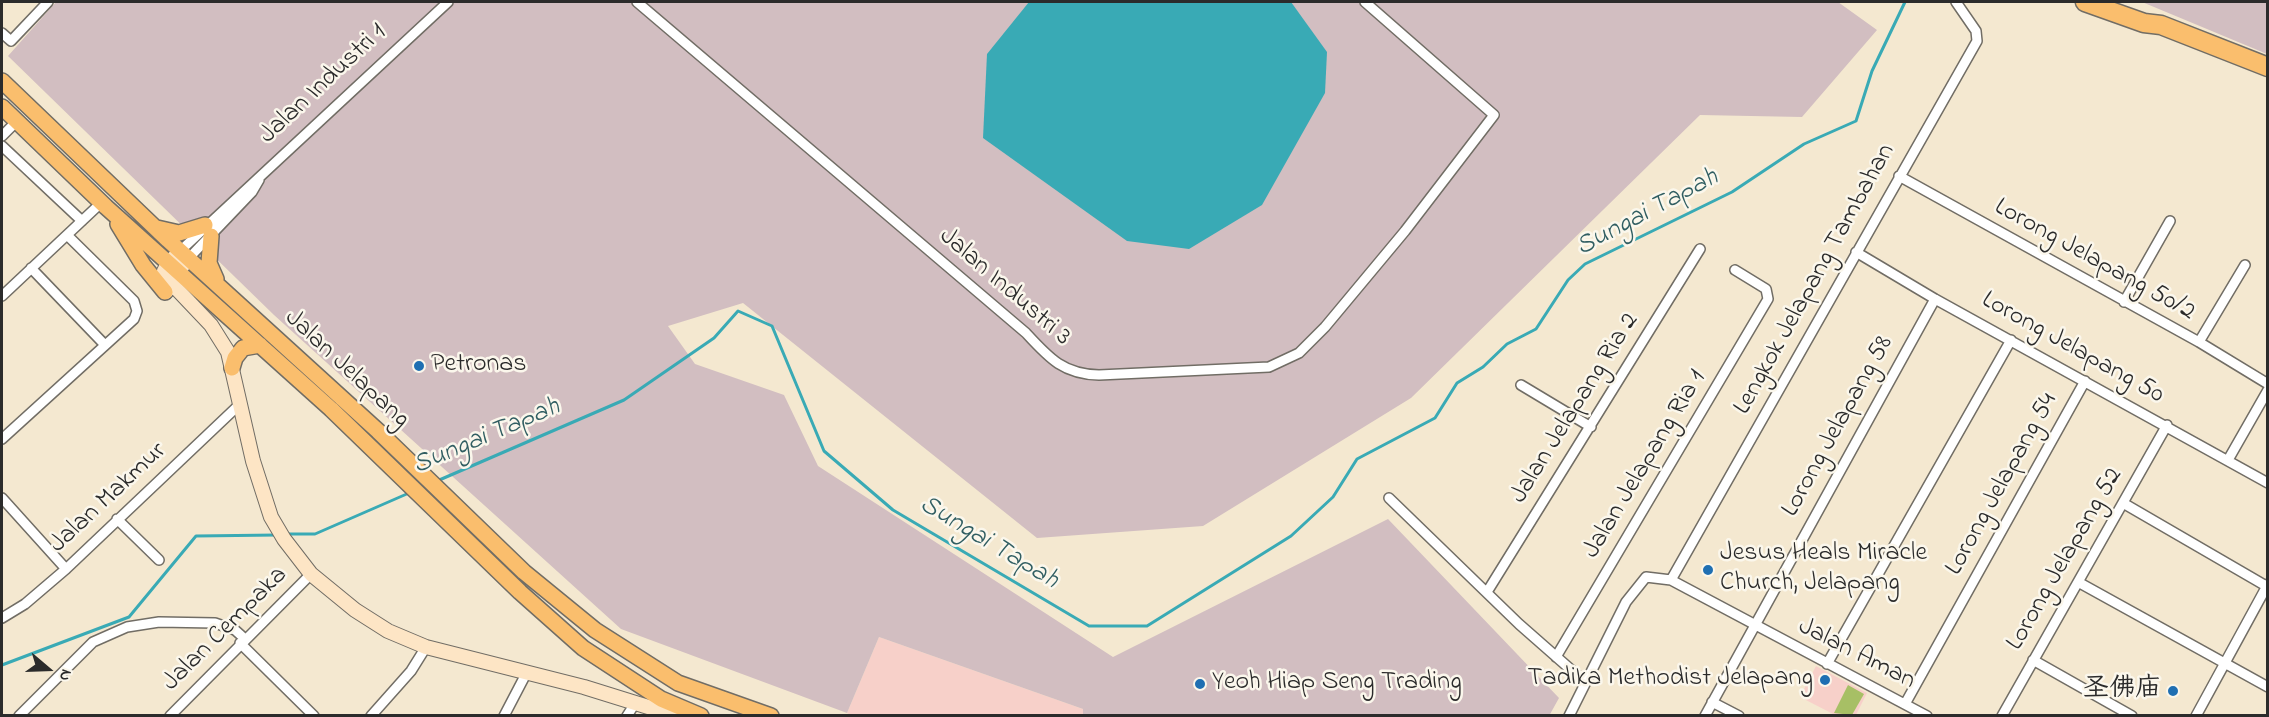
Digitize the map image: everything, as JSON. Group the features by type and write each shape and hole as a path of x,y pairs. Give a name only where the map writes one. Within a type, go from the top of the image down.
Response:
{"highway":[{"path":"2085,2 2144,23 2161,25 2267,68"}],"main road":[{"name":"Jalan Jelapang","path":"2,81 157,228 179,260 260,345 399,474 520,592 584,648 661,699 703,716"},
{"name":"Jalan Jelapang","path":"2,107 104,204 179,260 219,285 511,561 595,630 678,683 771,716"},
{"path":"104,204 143,265 165,291"},
{"path":"157,228 184,232 208,230 209,262 219,285"},
{"path":"232,368 234,358 243,348 260,345"},
{"path":"632,680 662,689 678,683 683,698 703,716"}],"street":[{"path":"2,33 11,41 48,2"},
{"name":"Jalan Industri 1","path":"179,260 208,230 252,192 261,178 448,2"},
{"name":"Jalan Industri 3","path":"637,2 1026,333 1063,369 1083,374 1269,367 1299,353 1325,327 1405,231 1494,116 1365,2"},
{"name":"Lengkok Jelapang Tambahan","path":"1671,580 1977,40 1976,31 1956,2"},
{"path":"2,136 17,121"},
{"path":"2,146 82,221"},
{"name":"Lorong Jelapang 50/2","path":"1899,176 2199,342 2268,384"},
{"path":"2,296 82,221 104,204"},
{"path":"2124,302 2170,221"},
{"path":"2,440 134,320 137,311 134,301 67,235"},
{"name":"Jalan Jelapang Ria 2","path":"1487,591 1700,249"},
{"name":"Lorong Jelapang 50","path":"1856,252 1935,299 2167,425 2268,483"},
{"path":"179,260 162,277 165,291 216,342 232,368"},
{"path":"179,260 172,280 174,288 214,330 228,352 253,461 271,517 311,574 355,610 388,631 426,646 636,702 677,716"},
{"path":"2199,342 2245,265"},
{"path":"31,268 105,345"},
{"name":"Jalan Jelapang Ria 1","path":"1556,657 1691,433 1768,299 1766,289 1735,270"},
{"name":"Lorong Jelapang 58","path":"1705,716 1753,625 1935,299"},
{"path":"1827,664 2011,340"},
{"name":"Lorong Jelapang 54","path":"1905,704 2085,381"},
{"path":"1521,385 1591,427"},
{"path":"2228,460 2268,390"},
{"name":"Jalan Makmur","path":"2,618 25,604 66,568 241,403"},
{"name":"Lorong Jelapang 52","path":"2002,716 2167,425"},
{"path":"2,498 66,568"},
{"path":"1389,498 1585,682"},
{"path":"2123,502 2267,586 2196,716"},
{"path":"117,519 159,560"},
{"name":"Jalan Cempaka","path":"175,714 242,641 311,574"},
{"path":"1569,716 1636,586 1646,577 1671,580"},
{"name":"Jalan Aman","path":"1671,580 1927,716"},
{"path":"2078,582 2268,687"},
{"path":"19,716 93,642 127,627 159,622 215,623 235,630 242,641 314,716"},
{"path":"371,716 411,671 426,646"},
{"path":"2033,660 2132,716"},
{"path":"504,716 527,672"},
{"path":"627,716 636,702"},
{"path":"1712,702 1739,716"}],"shaded area":[{"path":"56,2 1838,2 1877,30 1802,117 1700,115 1411,398 1203,526 1037,538 743,303 668,326 695,364 784,395 818,466 1113,657 1388,519 1559,698 1549,716 1083,715 1083,709 879,637 847,713 621,629 274,315 8,56"},
{"path":"2142,2 2267,2 2267,54"},
{"path":"879,637 1083,709 1083,716 852,716 847,713"},
{"name":"Tadika Methodist Jelapang","path":"1816,666 1867,693 1856,715 1835,715 1800,697"}],"green space":[{"path":"1848,685 1864,694 1852,715 1834,713"}],"water":[{"path":"1029,2 1291,2 1327,52 1325,93 1262,205 1189,249 1127,241 983,138 987,54"}],"waterway":[{"name":"Sungai Tapah","path":"437,481 624,400 714,338 738,311 772,326 824,451 893,510 1089,626 1147,626 1291,536 1333,497 1357,459 1435,418 1457,383 1483,367 1507,344 1536,329 1568,280 1585,264 1732,192 1804,144 1856,121 1872,71 1905,2"},
{"name":"Sungai Tapah","path":"286,534 315,534 409,493"},
{"name":"Sungai Tapah","path":"2,665 129,617 196,536 277,535"}],"place":[{"name":"Petronas","path":"419,366"},
{"name":"Jesus Heals Miracle Church, Jelapang","path":"1708,570"},
{"name":"Tadika Methodist Jelapang","path":"1825,680"},
{"name":"Yeoh Hiap Seng Trading","path":"1200,684"},
{"name":"圣佛庙","path":"2173,691"}]}
